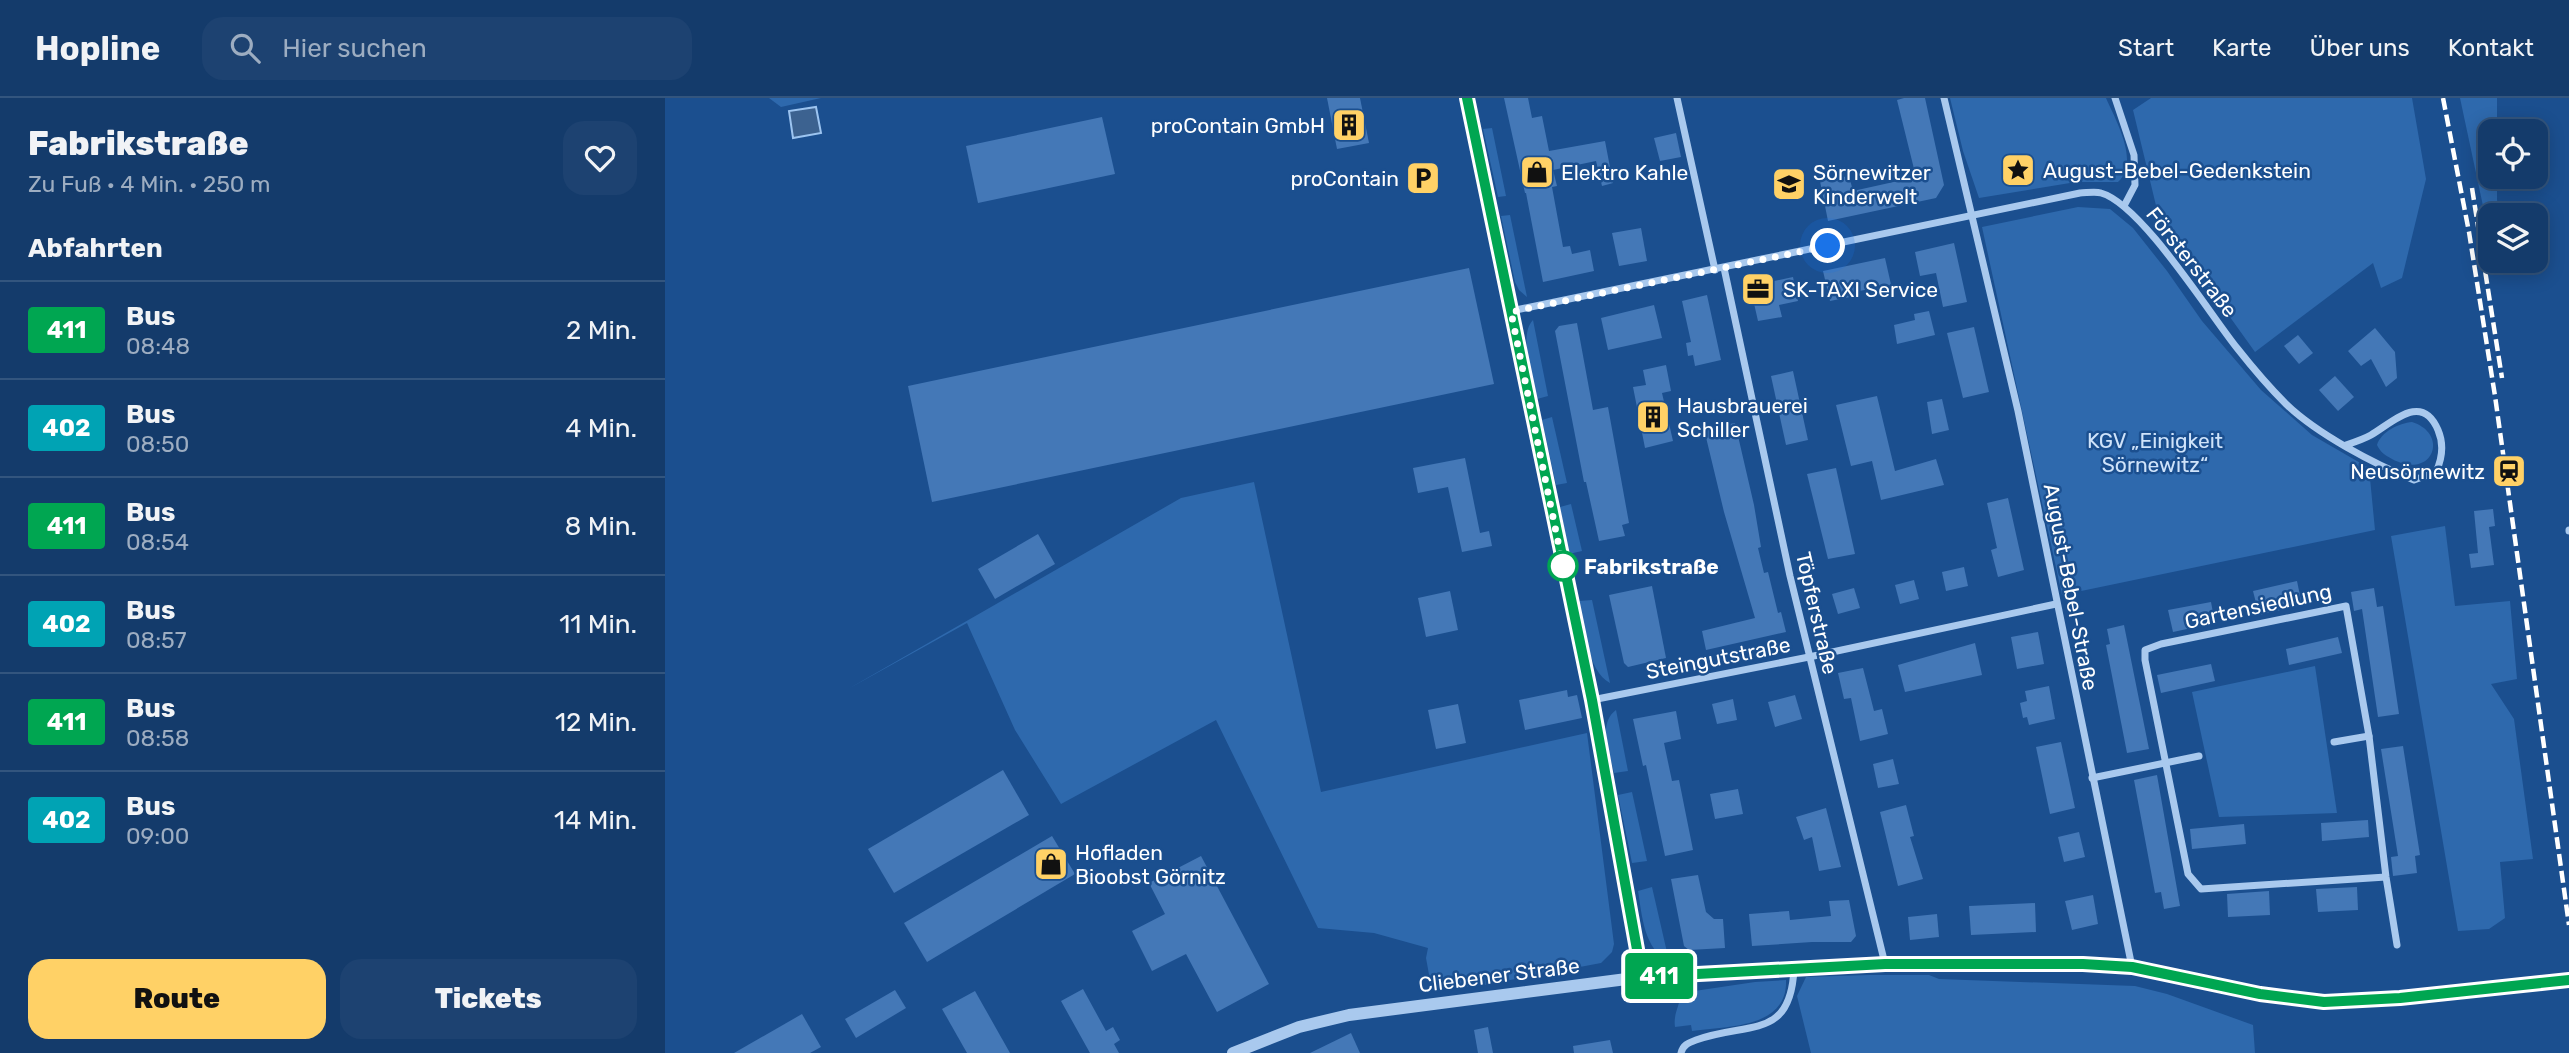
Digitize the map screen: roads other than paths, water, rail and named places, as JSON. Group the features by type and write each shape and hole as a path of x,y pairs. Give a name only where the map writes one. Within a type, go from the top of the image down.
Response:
{"street":[{"path":"1467,98 1592,700 1642,977"},
{"path":"1677,98 1715,270"},
{"path":"1944,98 1973,215"},
{"path":"2115,98 2134,155 2135,185 2124,206"},
{"name":"Försterstraße","path":"1511,312 2080,193 2101,192 2124,206 2156,240 2238,349 2285,404 2309,424 2395,473 2414,480 2435,472 2441,461 2440,436 2436,426 2428,415 2419,411 2407,413 2368,437 2346,445"},
{"name":"August-Bebel-Straße","path":"1973,215 2018,411 2132,967"},
{"name":"Töpferstraße","path":"1724,268 1790,576 1885,964"},
{"name":"Steingutstraße","path":"1592,700 2056,604"},
{"name":"Gartensiedlung","path":"2386,877 2201,889 2188,873 2145,650 2161,643 2346,606 2369,736 2397,945"},
{"path":"2334,742 2369,736"},
{"path":"2092,778 2199,756"},
{"name":"Cliebener Straße","path":"1233,1053 1299,1027 1349,1015 1642,977 1794,968 2033,962 2132,967 2260,994 2324,1002 2400,998 2569,980"},
{"path":"1681,1053 1687,1043 1712,1034 1774,1021 1787,1005 1793,991 1794,968"}],"railway":[{"path":"2443,98 2469,232 2495,396 2569,925"},
{"path":"2472,188 2502,378"}],"place":[{"name":"proContain GmbH","path":"1349,125"},
{"name":"August-Bebel-Gedenkstein","path":"2018,170"},
{"name":"Elektro Kahle","path":"1537,172"},
{"name":"proContain","path":"1423,178"},
{"name":"Sörnewitzer Kinderwelt","path":"1789,184"},
{"name":"SK-TAXI Service","path":"1758,289"},
{"name":"Hausbrauerei Schiller","path":"1653,417"},
{"name":"Neusörnewitz","path":"2509,471"},
{"name":"Fabrikstraße","path":"1563,566"},
{"name":"Hofladen Bioobst Görnitz","path":"1051,864"}],"park label":[{"name":"KGV „Einigkeit Sörnewitz“","path":"2155,452"}]}
